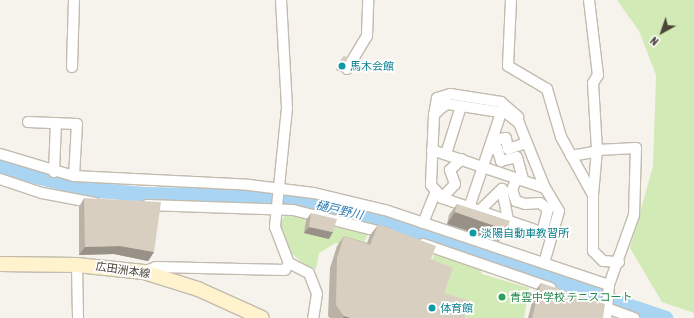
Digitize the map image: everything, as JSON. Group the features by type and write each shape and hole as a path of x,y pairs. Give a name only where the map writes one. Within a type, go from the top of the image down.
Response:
{"main road":[{"name":"広田洲本線","path":"0,264 77,265 144,272 198,289 262,318"}],"street":[{"path":"72,66 74,0"},
{"path":"281,0 287,108 275,227 289,263 309,273 317,294 313,318"},
{"path":"347,69 367,36 368,0"},
{"path":"510,0 508,66 547,89 556,125 571,156 593,195"},
{"path":"589,0 598,75 593,83 595,151 593,251 603,261 619,262"},
{"path":"450,94 501,102 517,114 545,188 559,211 558,226 546,234 439,195 431,185 434,115 437,98 450,94"},
{"path":"434,115 447,104 501,113 520,125"},
{"path":"446,154 461,106"},
{"path":"474,209 483,167 501,113"},
{"path":"28,122 77,124 74,176"},
{"path":"54,172 56,123"},
{"path":"491,145 506,138 508,149 527,143"},
{"path":"491,145 497,148 501,161 517,157 520,179 512,190 516,200 525,204 540,203 548,210 544,263"},
{"path":"571,156 595,151 636,148 634,215 619,262 609,285 607,313"},
{"path":"432,150 545,188"},
{"path":"0,154 54,172 74,176 279,187 356,202 609,285"},
{"path":"423,223 439,195 455,184 450,170 462,160"},
{"path":"0,179 70,200 110,204"},
{"path":"474,209 502,189 508,221"},
{"path":"132,204 228,205 277,209 315,214 395,235"},
{"path":"410,240 559,291"},
{"path":"144,272 156,266 285,270 289,263"},
{"path":"77,265 78,318"},
{"path":"580,298 607,313 634,318"}],"green space":[{"path":"617,0 694,0 694,313 662,302 630,248 653,166 656,75 639,31"},
{"path":"286,213 306,217 305,233 333,223 368,233 361,251 336,243 319,253 316,269 306,266 290,252 279,225"},
{"path":"434,254 480,270 482,274 529,288 524,318 461,318 436,304 429,272"}],"building":[{"path":"344,56 347,57 345,68 339,66"},
{"path":"84,198 161,202 154,252 120,246 85,247"},
{"path":"457,204 510,221 507,230 455,212"},
{"path":"311,213 337,219 333,232 309,227"},
{"path":"378,225 436,246 431,259 453,268 444,293 470,301 465,318 351,318 344,316 336,305 337,258 344,236 370,245"},
{"path":"541,283 605,304 603,318 532,318"}],"waterway":[{"name":"樋戸野川","path":"0,167 87,189 144,194 261,196 345,210 665,318"}],"place":[{"name":"馬木会館","path":"342,66"},
{"name":"淡陽自動車教習所","path":"473,233"},
{"name":"青雲中学校 テニスコート","path":"502,297"},
{"name":"体育館","path":"432,308"}]}
